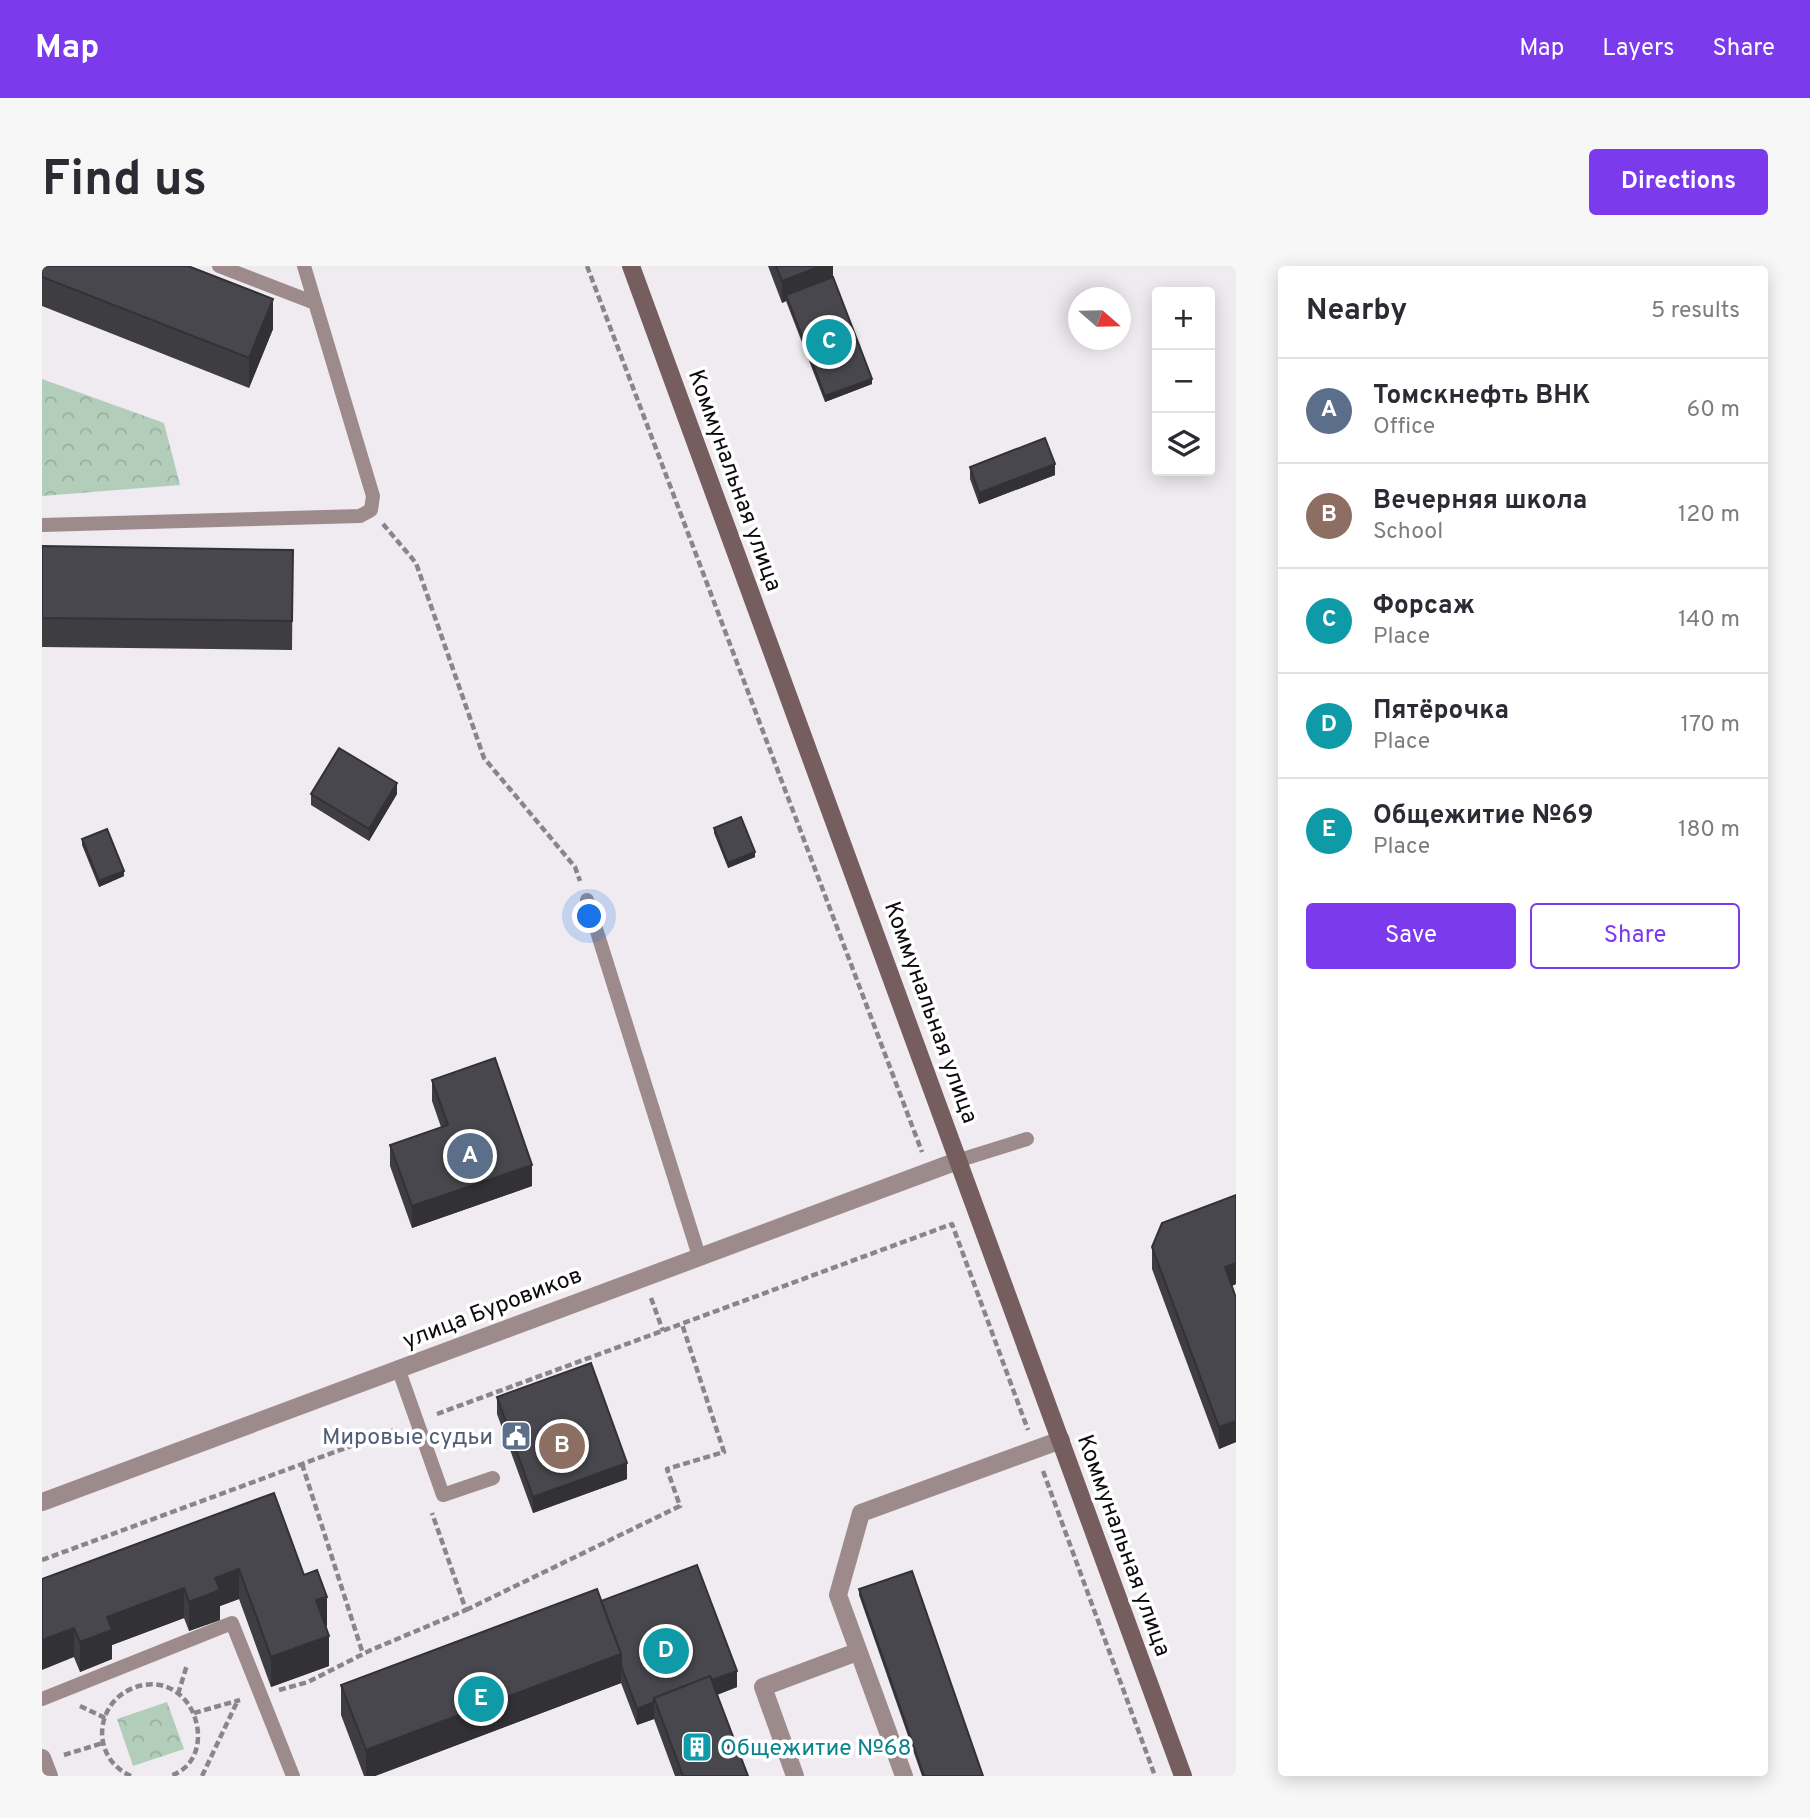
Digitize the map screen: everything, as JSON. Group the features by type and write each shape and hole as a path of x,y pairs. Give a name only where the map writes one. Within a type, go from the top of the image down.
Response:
{"main road":[{"name":"Коммунальная улица","path":"631,266 1183,1776"}],"street":[{"name":"улица Буровиков","path":"42,1502 960,1160"},
{"path":"904,1776 838,1595 861,1513 1061,1440"},
{"path":"796,1776 763,1687 857,1652"}],"lane":[{"path":"219,266 315,303"},
{"path":"42,525 360,516 372,510 373,496 304,266"},
{"path":"587,900 699,1256"},
{"path":"960,1160 1027,1139"},
{"path":"398,1368 443,1495 492,1478"},
{"path":"42,1699 232,1623 293,1776"}],"path":[{"path":"587,266 924,1157"},
{"path":"372,510 416,563 484,758 575,867 587,900"},
{"path":"42,1560 952,1224 1155,1776"},
{"path":"194,1713 308,1682 363,1654 466,1610 680,1506 667,1469 724,1452 682,1324"},
{"path":"302,1464 363,1654"},
{"path":"431,1511 466,1610"},
{"path":"131,1776 121,1771 103,1750 102,1724 112,1703 129,1690 145,1685 163,1687 178,1694 194,1713 199,1738 193,1755 177,1774 170,1776"},
{"path":"202,1776 237,1701"},
{"path":"45,1765 103,1742"}],"green space":[{"path":"42,379 164,423 180,485 42,496"},
{"path":"167,1702 184,1749 133,1766 117,1719"}],"building":[{"path":"42,266 188,266 273,299 249,358 42,277"},
{"path":"776,266 821,266 782,281"},
{"path":"833,277 872,379 825,396 786,295"},
{"path":"1045,438 1055,464 979,493 970,467"},
{"path":"42,546 293,550 292,621 42,618"},
{"path":"339,748 397,783 369,829 311,794"},
{"path":"741,817 755,852 728,863 714,828"},
{"path":"107,829 124,871 99,881 82,839"},
{"path":"495,1058 532,1165 412,1206 390,1145 448,1125 432,1080"},
{"path":"1236,1195 1236,1263 1225,1267 1236,1298 1236,1421 1219,1427 1152,1247 1162,1223"},
{"path":"591,1363 627,1463 533,1497 497,1397"},
{"path":"274,1493 304,1575 317,1570 327,1597 316,1600 329,1636 271,1657 239,1569 215,1578 220,1590 189,1602 184,1588 107,1617 112,1630 80,1642 74,1628 42,1640 42,1579"},
{"path":"697,1565 737,1671 712,1680 710,1676 654,1698 654,1702 637,1709 621,1666 621,1654 601,1601"},
{"path":"912,1571 983,1776 924,1776 859,1589"},
{"path":"597,1589 621,1654 366,1750 341,1685"},
{"name":"Общежитие №68","path":"710,1676 748,1776 683,1776 654,1698"}],"place":[{"name":"Форсаж","path":"829,342"},
{"name":"Томскнефть ВНК","path":"470,1156"},
{"name":"Мировые судьи","path":"516,1436"},
{"name":"Вечерняя школа","path":"562,1446"},
{"name":"Пятёрочка","path":"666,1651"},
{"name":"Общежитие №69","path":"481,1699"},
{"name":"Общежитие №68","path":"697,1747"}]}
